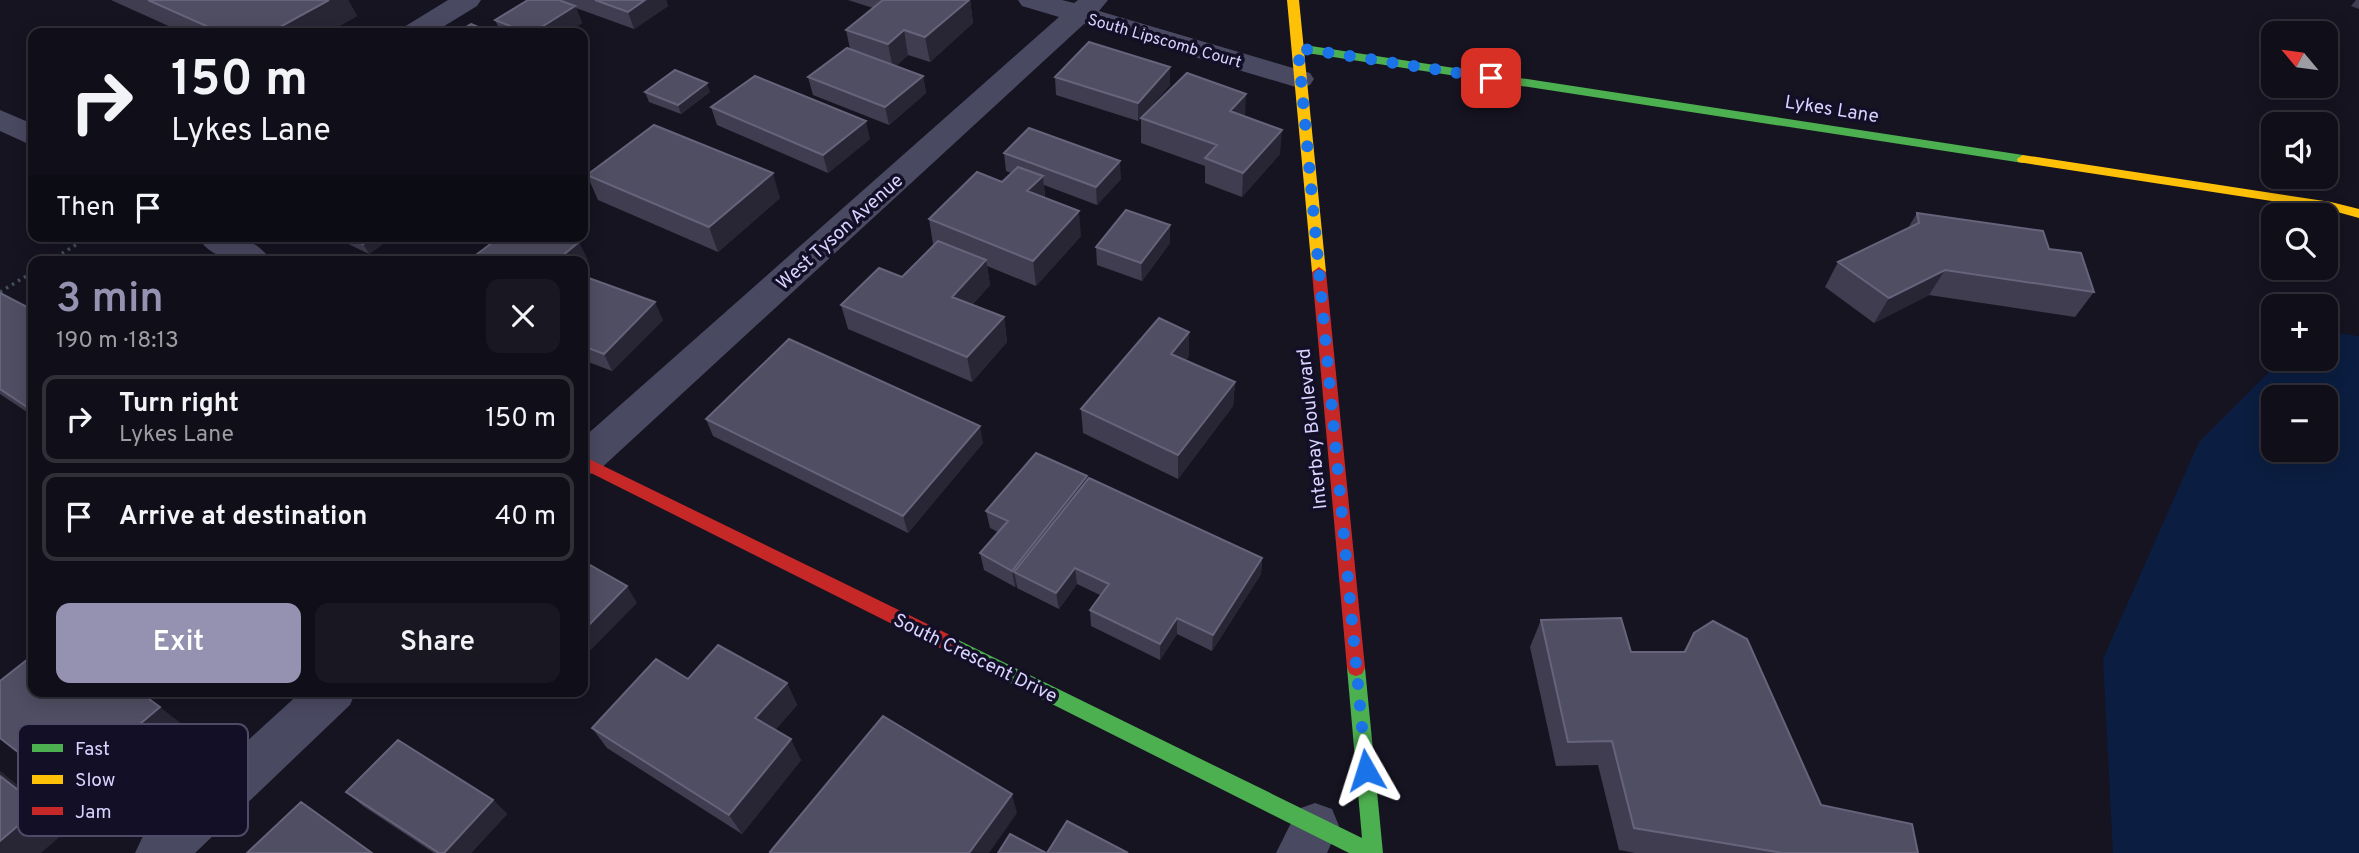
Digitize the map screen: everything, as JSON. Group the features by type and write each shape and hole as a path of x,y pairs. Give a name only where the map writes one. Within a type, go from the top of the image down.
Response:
{"street":[{"path":"422,28 467,0"},
{"name":"South Lipscomb Court","path":"1032,0 1086,8 1299,79"},
{"name":"Interbay Boulevard","path":"1293,0 1372,853"},
{"name":"West Tyson Avenue","path":"588,456 1086,8"},
{"name":"Lykes Lane","path":"1298,48 2331,206 2359,214"},
{"path":"0,118 28,133"},
{"path":"224,242 246,256"},
{"name":"South Crescent Drive","path":"588,464 1308,839 1372,853"},
{"path":"248,771 328,697"},
{"path":"160,853 178,836"}],"path":[{"path":"58,256 80,242"},
{"path":"0,292 28,274"}],"water":[{"path":"2338,333 2359,336 2359,853 2113,853 2103,659 2199,442 2270,371 2338,371"}],"building":[{"path":"148,0 329,0 278,28 211,28"},
{"path":"528,0 559,0 575,6 540,28 515,28 495,20"},
{"path":"595,0 645,0 628,12"},
{"path":"883,0 969,0 925,37 904,30 888,44 846,30"},
{"path":"471,24 480,28 464,28"},
{"path":"1089,42 1170,67 1138,103 1055,77"},
{"path":"847,48 923,76 885,107 808,77"},
{"path":"675,70 707,83 678,105 645,92"},
{"path":"1187,73 1246,94 1230,111 1282,130 1243,173 1205,158 1217,145 1141,118"},
{"path":"755,76 866,121 823,155 711,107"},
{"path":"654,125 773,173 709,227 588,174"},
{"path":"1029,128 1120,161 1096,187 1004,153"},
{"path":"1018,167 1043,176 1027,191 1079,211 1033,261 929,219 977,172 1002,182"},
{"path":"1126,210 1170,225 1141,263 1096,247"},
{"path":"1917,213 2043,231 2049,249 2081,253 2094,292 1945,270 1889,298 1838,262 1919,223"},
{"path":"938,241 986,260 952,297 1004,317 967,357 841,305 879,268 902,277"},
{"path":"493,242 579,242 562,256 475,256"},
{"path":"588,278 655,302 604,354 588,348"},
{"path":"0,293 28,307 28,408 0,389"},
{"path":"1159,318 1189,332 1171,354 1235,382 1178,455 1081,409"},
{"path":"789,339 980,426 903,516 706,419"},
{"path":"1036,453 1087,476 1012,571 980,553 1008,521 986,511"},
{"path":"1089,478 1262,558 1213,635 1177,618 1160,644 1090,610 1109,584 1075,568 1056,593 1014,572"},
{"path":"588,564 627,586 588,626"},
{"path":"1621,618 1631,652 1685,652 1694,633 1713,621 1747,639 1821,805 1912,824 1918,853 1783,853 1634,828 1612,741 1568,742 1541,620"},
{"path":"718,645 787,683 755,718 791,739 729,815 592,728 656,659 688,679"},
{"path":"28,659 28,697 146,697 160,707 140,724 18,724 18,752 0,738 0,681"},
{"path":"883,716 1012,794 969,853 770,852"},
{"path":"398,740 493,800 444,853 439,853 346,792"},
{"path":"0,776 18,790 18,826 0,841"},
{"path":"301,802 372,853 247,853"},
{"path":"1067,821 1128,853 1047,853"},
{"path":"1010,834 1046,853 998,853"}],"traffic: fast":[{"path":"1298,48 2023,159"},
{"path":"948,643 1370,853"},
{"path":"1356,668 1373,853"}],"traffic: slow":[{"path":"1293,0 1319,272"},
{"path":"2023,159 2331,206 2359,214"}],"traffic: jam":[{"path":"1319,272 1356,668"},
{"path":"588,464 948,643"}],"route":[{"path":"1366,770 1298,48 1491,78"}]}
